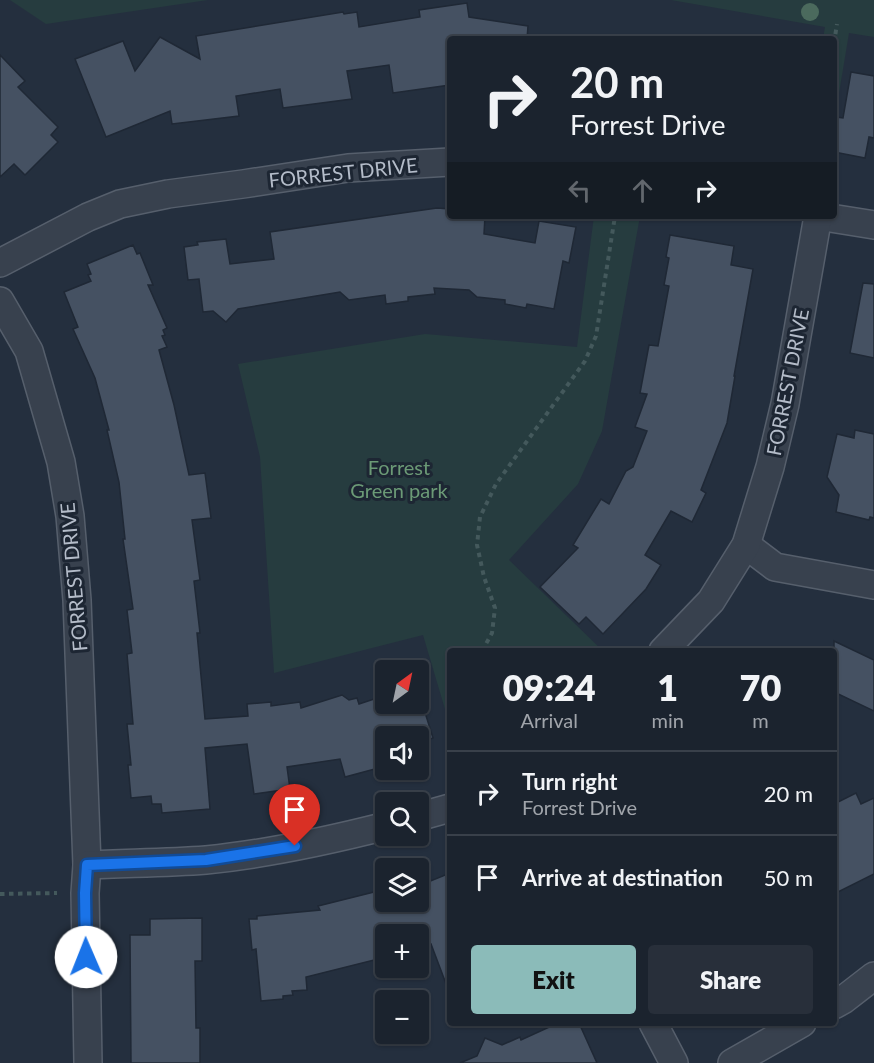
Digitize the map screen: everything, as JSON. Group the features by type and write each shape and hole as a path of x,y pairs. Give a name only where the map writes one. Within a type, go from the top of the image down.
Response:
{"street":[{"name":"FORREST DRIVE","path":"0,263 120,204 168,194 348,168 447,162"},
{"name":"FORREST DRIVE","path":"666,648 711,601 746,545 770,467 785,404 817,219"},
{"name":"FORREST DRIVE","path":"837,219 874,225"},
{"name":"FORREST DRIVE","path":"0,301 29,351 61,462 70,516 77,600 87,865 85,893 88,1063"},
{"path":"746,545 775,567 874,585"},
{"path":"429,814 447,809"},
{"path":"87,865 206,860 335,839 375,829"},
{"path":"837,1003 874,976"},
{"path":"655,1026 674,1063"},
{"path":"732,1063 797,1026"}],"path":[{"path":"835,36 837,24"},
{"path":"484,648 492,633 495,608 484,577 477,545 480,517 496,484 585,361 596,336 615,219"},
{"path":"0,894 85,893"}],"green space":[{"path":"10,0 208,0 46,24"},
{"path":"671,0 874,0 874,37 849,33 837,105 837,36 824,36 825,27"},
{"name":"Forrest Green park","path":"594,219 639,219 602,431 578,484 509,560 600,648 447,648 447,716 423,635 274,673 260,457 238,364 425,334 577,347"}],"building":[{"path":"467,3 469,17 528,26 527,36 447,36 447,85 393,93 389,65 347,71 352,99 283,108 280,89 236,96 239,116 172,124 170,111 106,137 75,59 123,41 135,71 160,37 200,59 196,36 343,12 344,14 357,12 359,27 420,17 419,10"},
{"path":"0,55 25,81 18,87 58,127 51,135 58,142 25,175 14,164 0,177"},
{"path":"851,72 874,76 874,138 869,137 865,158 837,153 837,117 843,118"},
{"path":"437,208 447,209 447,219 485,219 484,234 535,243 539,221 576,227 569,263 563,261 554,309 527,304 526,308 505,304 505,300 477,297 469,290 434,288 435,294 408,297 408,301 386,304 385,295 349,300 340,292 238,309 226,322 213,311 203,312 199,279 188,280 184,247 198,245 197,242 226,239 230,264 274,259 270,232"},
{"path":"670,235 734,246 731,265 753,269 727,423 701,490 706,493 692,522 671,511 645,555 661,565 646,589 603,634 586,617 579,624 540,587 578,548 573,545 601,499 609,504 626,471 633,467 647,431 635,427 647,394 640,393 649,345 658,346 669,286 664,285"},
{"path":"133,245 137,254 140,253 153,285 148,285 167,328 163,330 165,335 162,336 167,347 159,350 189,475 205,473 211,518 192,520 200,580 194,581 200,633 197,633 205,719 248,716 247,704 271,702 271,706 300,702 301,708 342,695 349,700 357,698 359,704 375,699 375,714 426,714 433,738 429,739 429,726 375,726 375,769 345,777 340,759 287,767 290,789 254,794 247,744 205,748 210,809 162,813 161,804 152,804 151,796 131,798 127,724 133,724 127,654 132,653 127,610 133,609 123,539 125,539 119,482 107,430 109,430 95,378 73,329 78,327 64,292 91,281 87,264"},
{"path":"863,283 874,284 874,358 850,353"},
{"path":"855,430 874,434 874,518 870,517 869,520 836,512 839,495 827,477 837,434 854,438"},
{"path":"834,641 874,660 874,711 837,693 837,648 834,648"},
{"path":"856,793 861,804 874,798 874,874 837,892 837,802"},
{"path":"447,874 447,986 431,944 429,945 429,924 375,924 375,960 306,977 307,990 292,991 293,995 283,996 283,999 261,1001 256,949 252,950 249,919 257,919 257,916 320,910 318,906 375,892 375,912 429,912 429,882"},
{"path":"202,918 202,961 195,961 196,1028 200,1028 200,1063 131,1063 130,935 150,935 150,919"},
{"path":"551,1026 580,1026 597,1063 460,1063 477,1056 485,1038 502,1045 520,1037 521,1040"}],"route":[{"path":"86,957 87,865 206,860 295,846"}]}
